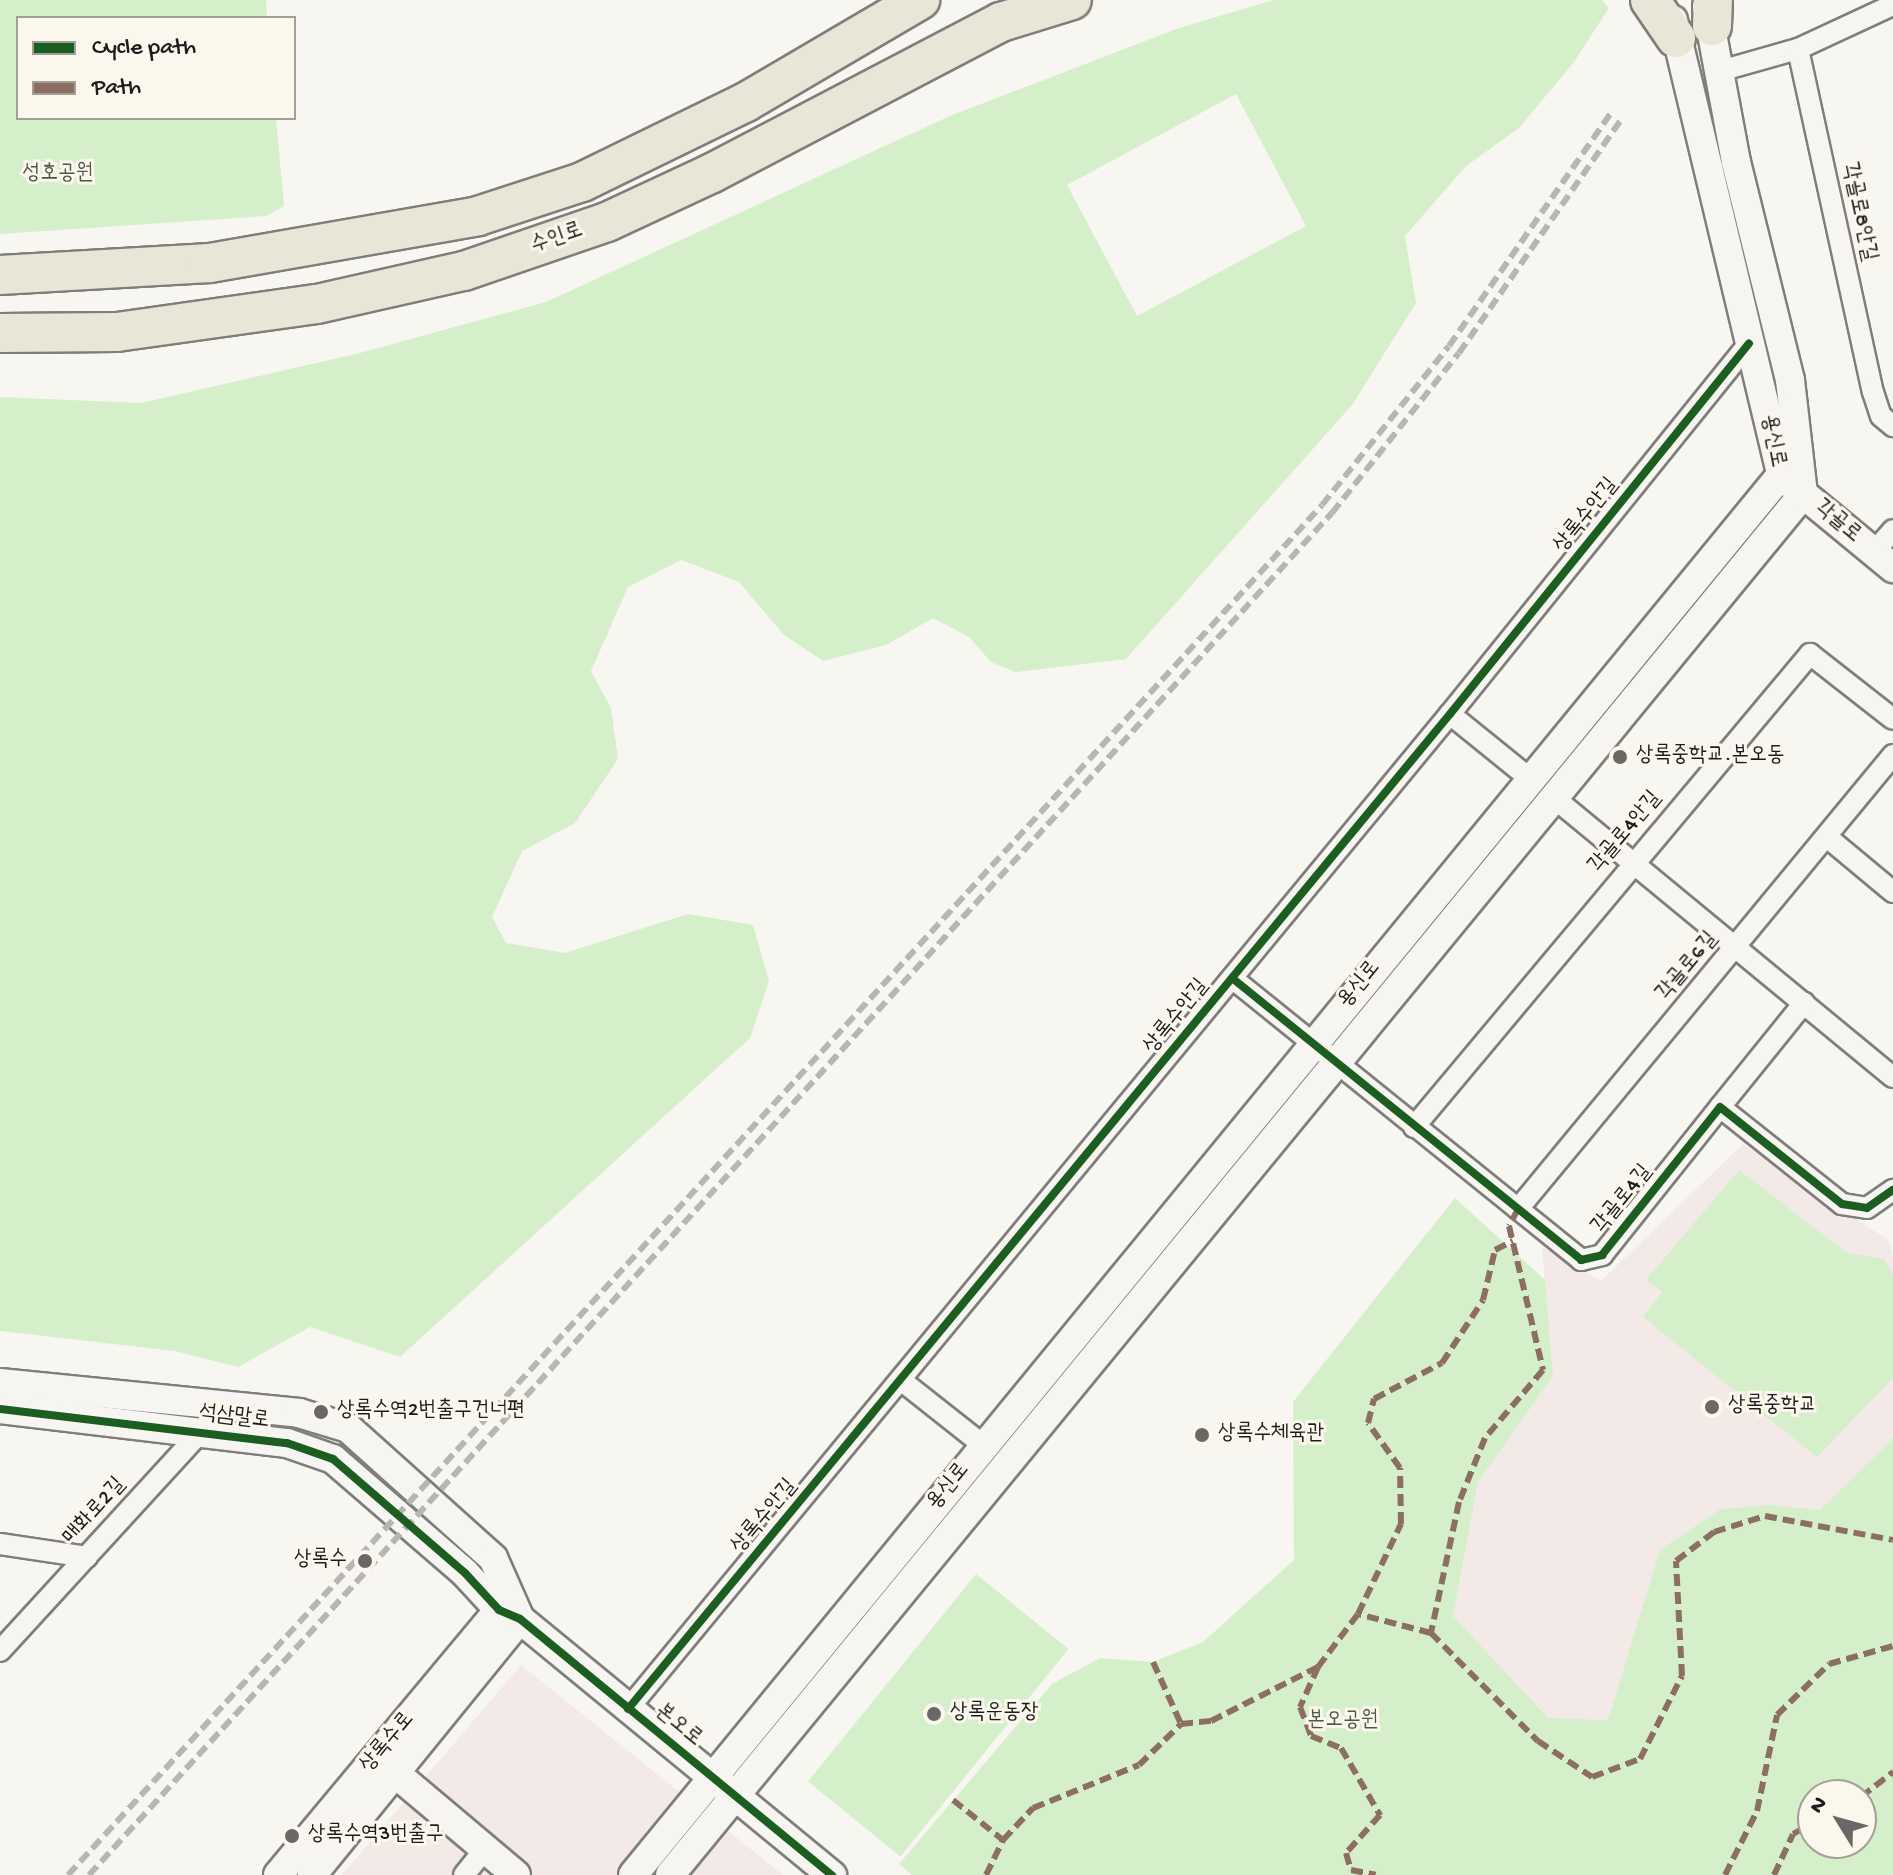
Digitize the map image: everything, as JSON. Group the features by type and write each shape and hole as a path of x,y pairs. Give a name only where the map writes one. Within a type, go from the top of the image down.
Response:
{"highway":[{"name":"수인로","path":"0,275 210,263 478,216 582,182 746,102 889,9 920,0"},
{"name":"수인로","path":"0,333 117,332 317,304 464,271 607,222 712,173 1001,22 1072,0"},
{"path":"1650,0 1676,38"},
{"path":"0,253 65,271"}],"main road":[{"name":"용신로","path":"670,1875 724,1786 983,1445 1781,475 1669,0"},
{"name":"용신로","path":"633,1875 724,1786 1334,1061 1803,494 1790,380 1736,162 1710,9"},
{"name":"각골로","path":"1781,475 1884,560"},
{"name":"석삼말로","path":"0,1383 299,1413 348,1428 493,1558 509,1615"},
{"name":"석삼말로","path":"0,1409 287,1443 333,1459 509,1615"},
{"name":"본오로","path":"509,1615 832,1875"},
{"name":"상록수로","path":"312,1875 395,1773 509,1615"},
{"name":"상록수로","path":"278,1875 509,1615"},
{"path":"395,1773 516,1875"}],"street":[{"path":"1720,71 1798,49 1893,5"},
{"name":"각골로8안길","path":"1798,49 1873,392 1881,416 1893,426"},
{"name":"상록수안길","path":"628,1709 1450,714 1749,344"},
{"path":"1884,560 1893,530"},
{"name":"각골로4안길","path":"1414,1127 1631,864 1810,654 1893,719"},
{"path":"1450,714 1529,778"},
{"name":"각골로6길","path":"1518,1209 1893,755"},
{"path":"1553,797 1893,1077"},
{"path":"1827,837 1893,892"},
{"name":"각골로4길","path":"1232,978 1581,1260 1602,1255 1720,1107"},
{"path":"1804,1003 1720,1107 1842,1204 1867,1208 1893,1190"},
{"path":"902,1381 983,1445"},
{"name":"매화로2길","path":"0,1651 223,1405"},
{"path":"0,1544 87,1557"},
{"path":"464,1875 485,1849"}],"shaded area":[{"name":"상록중학교","path":"1743,1144 1888,1240 1893,1256 1893,1438 1820,1510 1770,1505 1661,1550 1608,1720 1548,1719 1453,1616 1478,1482 1553,1376 1542,1247 1601,1281"},
{"path":"521,1665 783,1875 342,1875"}],"green space":[{"name":"성호공원","path":"0,0 266,0 267,16 16,16 16,120 276,120 284,206 266,216 0,234"},
{"path":"1274,0 1602,0 1609,8 1574,62 1519,128 1466,166 1405,236 1416,303 1352,405 1126,659 1015,672 991,662 969,637 933,618 886,645 823,661 784,635 739,582 681,560 628,587 591,671 611,708 618,759 575,823 522,851 492,917 506,943 565,953 688,914 753,925 769,981 750,1038 400,1357 310,1327 238,1367 175,1351 0,1331 0,397 141,403 360,353 546,302 950,116 1179,28","holes":["1236,94 1306,226 1137,316 1067,185"]},
{"path":"1739,1170 1847,1253 1884,1259 1893,1276 1893,1378 1817,1457 1643,1317 1662,1292 1646,1280"},
{"name":"본오공원","path":"1455,1198 1545,1280 1553,1376 1478,1482 1453,1616 1548,1718 1608,1720 1660,1550 1721,1509 1770,1505 1820,1510 1893,1438 1893,1875 912,1875 899,1864 1052,1684 1100,1658 1153,1662 1203,1642 1294,1560 1293,1402"},
{"name":"상록운동장","path":"976,1574 1068,1649 900,1856 808,1781"}],"railway":[{"path":"68,1875 1322,505 1449,346 1613,110"},
{"path":"89,1875 1332,513 1459,353 1623,117"}],"marked path":[{"path":"1518,1209 1509,1226 1543,1370 1485,1438 1459,1502 1431,1633 1538,1741 1592,1777 1640,1759 1682,1676 1676,1561 1714,1532 1765,1516 1893,1540"},
{"path":"1431,1633 1358,1614 1401,1524 1400,1468 1368,1423 1374,1399 1442,1363 1483,1300 1495,1250 1513,1241"},
{"path":"986,1875 1003,1840 1033,1808 1139,1765 1181,1724 1211,1721 1318,1667 1358,1614"},
{"path":"1725,1875 1757,1811 1777,1715 1829,1664 1893,1646"},
{"path":"1153,1662 1181,1724"},
{"path":"1318,1667 1300,1707 1311,1736 1341,1748 1380,1815 1346,1853 1351,1870 1376,1875"},
{"path":"1877,1784 1893,1772"},
{"path":"953,1800 1003,1840"},
{"path":"1774,1875 1793,1834 1797,1832"}],"cycle path":[{"path":"628,1709 1450,714 1749,344"},
{"path":"1232,978 1581,1260 1602,1255 1720,1107 1842,1204 1867,1208 1893,1190"},
{"path":"0,1409 287,1443 333,1459 465,1573 499,1610 520,1619 832,1875"}],"place":[{"name":"상록중학교.본오동","path":"1620,757"},
{"name":"상록중학교","path":"1712,1407"},
{"name":"상록수역2번출구건너편","path":"321,1412"},
{"name":"상록수체육관","path":"1202,1435"},
{"name":"상록수","path":"365,1561"},
{"name":"상록운동장","path":"934,1714"},
{"name":"상록수역3번출구","path":"292,1836"}]}
